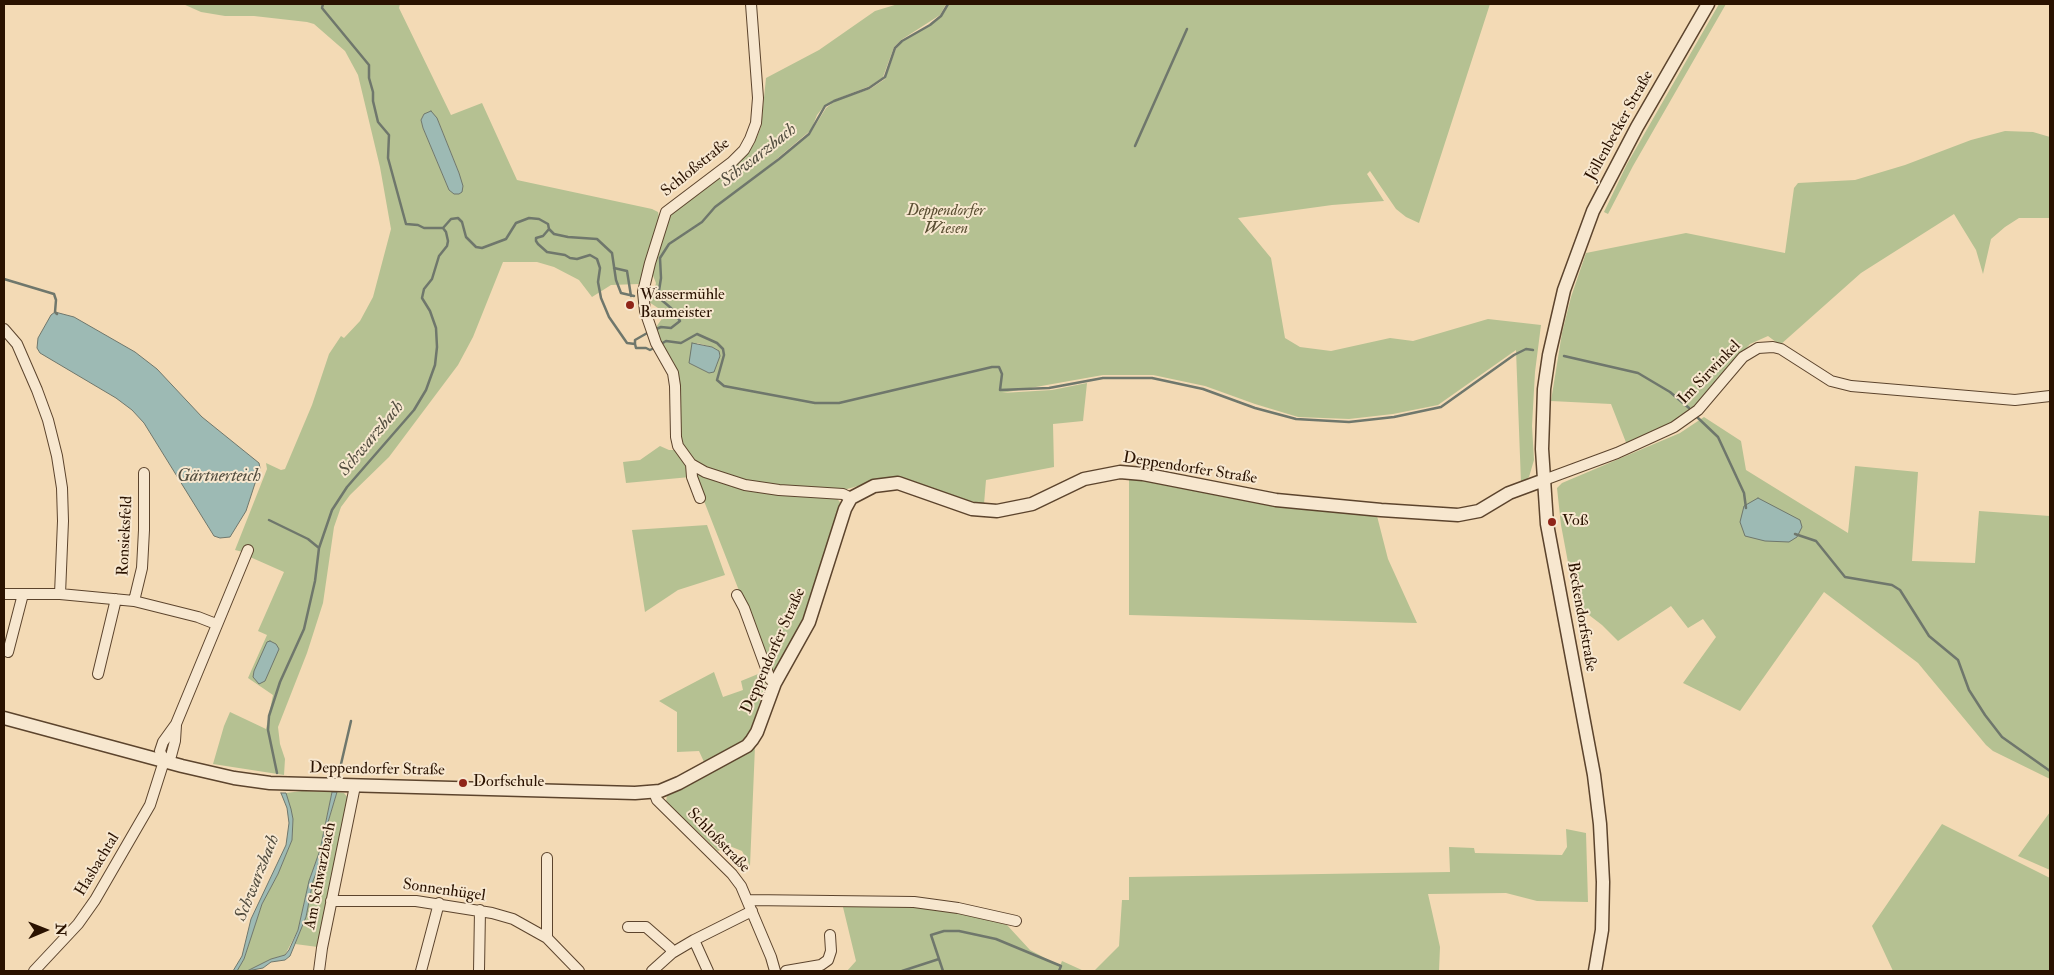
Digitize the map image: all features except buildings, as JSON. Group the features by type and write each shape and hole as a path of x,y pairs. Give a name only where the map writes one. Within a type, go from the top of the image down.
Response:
{"street":[{"name":"Schloßstraße","path":"751,4 757,71 758,98 756,122 744,150 732,162 666,212 643,292 645,311 656,343 673,373 676,437 678,446 691,464 712,475 745,485 780,490 843,494 851,498"},
{"name":"Jöllenbecker Straße","path":"1570,269 1604,188 1708,4"},
{"name":"Beckendorfstraße","path":"1570,269 1557,316 1544,389 1542,449 1547,524 1594,775 1600,824 1603,882 1602,930 1595,971"},
{"path":"4,329 17,344 37,390 48,420 57,456 62,488 63,521 60,594"},
{"name":"Im Sirwinkel","path":"1544,480 1616,453 1674,427 1698,410 1742,357 1758,348 1773,347 1781,349 1831,381 1851,386 2015,400 2050,396"},
{"name":"Schloßstraße","path":"691,464 692,477 700,498"},
{"name":"Deppendorfer Straße","path":"4,718 164,761 249,780 355,786 654,792 672,787 747,746 757,732 775,683 809,622 845,509 851,498 874,486 898,483 972,509 997,511 1032,504 1084,479 1120,472 1143,474 1276,500 1458,515 1479,511 1508,493 1544,480"},
{"name":"Ronsieksfeld","path":"134,601 142,568 144,473"},
{"path":"164,761 171,756 175,741 176,724 248,550"},
{"name":"Ronsieksfeld","path":"4,594 60,594 134,601 198,617 216,624"},
{"path":"8,652 22,594"},
{"path":"737,595 744,608 770,679 775,683"},
{"name":"Ronsieksfeld","path":"98,674 116,599"},
{"name":"Hasbachtal","path":"34,971 78,924 95,900 150,805 164,761"},
{"name":"Am Schwarzbach","path":"319,971 331,901 355,786"},
{"name":"Schloßstraße","path":"654,792 657,800 732,874 741,886 775,971"},
{"path":"547,858 547,938"},
{"name":"Sonnenhügel","path":"331,901 393,899 480,910 513,919 547,938 579,971"},
{"path":"748,900 914,902 958,908 1016,920"},
{"path":"420,971 439,904"},
{"path":"479,971 480,910"},
{"path":"652,971 672,953 752,911"},
{"path":"628,927 646,927 670,948 672,953"},
{"path":"786,971 821,965 828,960 831,951 830,935"},
{"path":"694,940 708,971"}],"green space":[{"path":"183,4 400,4 399,8 451,115 482,103 517,180 652,209 658,212 659,217 639,284 611,285 592,297 579,280 554,267 537,262 503,262 473,337 458,365 389,457 350,495 341,507 334,527 323,603 307,653 278,727 280,744 285,759 284,775 213,764 230,712 266,729 273,695 248,678 267,635 258,631 284,572 250,557 251,554 235,550 267,469 266,463 281,470 285,469 312,405 329,354 341,336 344,338 360,321 373,297 391,229 380,167 358,75 345,51 314,24 307,22 254,16 225,16 201,12","holes":["424,114 437,118 459,173 462,192 449,190 423,128 421,120"]},
{"name":"Deppendorfer Wiesen","path":"898,4 946,4 940,15 901,40 894,47 883,77 870,86 834,100 824,106 817,115 811,130 766,170 810,134 826,108 835,101 870,89 885,79 896,49 903,41 941,17 949,4 1490,4 1419,223 1406,217 1396,209 1370,171 1367,174 1384,201 1332,205 1238,218 1271,258 1285,338 1300,347 1331,351 1390,338 1413,341 1488,319 1541,325 1535,372 1532,426 1534,460 1529,477 1521,483 1516,350 1438,405 1393,414 1349,419 1298,417 1205,386 1153,375 1103,375 1002,393 1052,390 1087,383 1083,421 1053,424 1054,467 986,480 984,504 951,497 910,480 887,478 847,489 780,486 746,481 704,467 694,460 683,445 680,437 678,378 674,363 663,347 656,327 664,316 661,310 649,302 648,299 650,288 655,287 656,283 652,273 669,215 741,159 754,144 761,127 766,78 819,50 875,11","holes":["697,343 719,351 720,356 713,372 709,373 689,363"]},
{"path":"1719,4 1726,4 1633,166 1608,214 1604,212 1627,164"},
{"path":"2005,131 2033,132 2050,137 2050,218 2019,218 2005,227 1991,239 1983,274 1976,250 1954,214 1861,273 1780,345 1768,336 1750,344 1701,401 1689,411 1667,426 1627,445 1611,404 1551,401 1562,333 1571,297 1586,253 1686,233 1785,253 1794,188 1798,183 1855,180 1905,165 1971,140"},
{"path":"1704,417 1741,441 1746,470 1848,533 1855,466 1918,472 1912,561 1975,563 1979,511 2050,516 2050,779 1993,751 1918,663 1824,592 1740,711 1683,683 1716,637 1703,619 1688,628 1671,606 1618,641 1602,625 1576,605 1561,525 1557,488 1562,483 1680,433"},
{"path":"660,446 669,450 675,450 687,467 690,477 626,483 623,462 640,460"},
{"path":"697,472 717,482 744,488 836,497 842,505 807,616 772,675 695,478"},
{"path":"1129,478 1272,506 1377,516 1388,559 1417,623 1129,615"},
{"path":"707,525 725,575 678,590 645,612 632,530"},
{"path":"714,672 723,697 743,690 741,681 763,672 766,682 749,737 705,764 699,751 677,752 677,712 659,701"},
{"path":"755,746 750,866 742,851 727,845 718,851 666,802 667,795"},
{"path":"302,791 332,792 320,850 309,881 298,930 285,955 271,959 247,971 237,971 244,959 262,904 278,874 292,840 293,819 286,793"},
{"path":"337,792 344,793 348,798 318,947 295,944 306,917 313,881 323,856 326,830"},
{"path":"2050,812 2050,870 2018,856"},
{"path":"1942,824 2050,878 2050,971 1893,971 1872,926"},
{"path":"1566,829 1586,833 1588,902 1537,901 1506,893 1428,894 1440,947 1439,971 1094,971 1119,946 1122,900 1129,900 1129,877 1450,872 1449,847 1474,848 1475,853 1562,855 1567,847"},
{"path":"842,903 925,907 987,918 1007,925 1030,950 1060,966 1062,961 1084,971 847,971 856,961"}],"water":[{"path":"431,111 437,118 459,173 463,186 462,192 459,194 454,194 449,190 423,128 421,120 424,114"},
{"name":"Gärtnerteich","path":"55,312 74,317 135,352 157,369 202,417 259,463 260,468 246,511 230,537 220,538 214,536 144,423 132,410 116,398 40,353 37,348 38,338 51,315"},
{"path":"692,343 712,347 719,351 720,356 714,372 709,373 689,363"},
{"path":"1758,498 1800,520 1802,527 1797,537 1789,542 1765,541 1745,536 1740,522 1744,506"},
{"path":"270,641 276,644 279,649 265,681 259,684 253,677 254,671 267,642"},
{"path":"332,792 337,792 326,829 323,856 313,881 306,917 290,956 285,960 271,962 263,968 247,971 271,959 285,955 289,950 298,930 309,881 320,850"},
{"path":"281,793 286,793 291,809 293,819 292,840 278,874 262,904 244,959 237,971 233,971 242,956 251,919 286,845 289,823 287,808"}],"waterway":[{"path":"323,4 322,8 369,65 373,101 378,122 389,135 388,158 406,224 418,225 424,228 443,228"},
{"name":"Schwarzbach","path":"647,295 658,297 661,278 660,258 669,244 702,222 715,207 809,134 825,106 869,88 885,77 895,48 902,41 930,25 941,16 948,4"},
{"path":"1135,146 1187,29"},
{"name":"Schwarzbach","path":"277,773 268,730 269,716 280,682 304,629 315,581 319,548 332,510 347,487 414,410 426,390 435,365 437,347 436,328 430,311 422,298 424,289 432,279 439,256 447,246 448,241 443,228 451,219 458,218 462,222 466,237 476,247 482,248 506,239 516,223 529,218 539,219 548,224 549,229 554,234 597,239 612,253 616,280 621,293 634,296"},
{"path":"549,229 543,236 536,238 538,244 547,252 577,259 590,255 597,259 600,268 598,282 601,298 609,317 627,343 635,344 636,348 650,350 656,347"},
{"name":"Schwarzbach","path":"614,268 627,271 631,296"},
{"path":"4,279 54,294 56,300 55,312 57,314"},
{"path":"654,330 661,327 671,328 680,321 671,308 658,297"},
{"path":"635,344 635,340 649,332"},
{"path":"661,344 666,341 681,343 697,334 717,343 723,349 724,355 717,380 724,386 815,403 839,403 992,367 999,367 1002,374 1000,390 1049,388 1103,378 1152,378 1203,389 1255,408 1296,419 1349,422 1394,417 1441,407 1514,355 1526,349 1533,350"},
{"path":"1564,356 1638,373 1670,392 1689,408"},
{"path":"1697,417 1718,437 1744,493 1746,508"},
{"path":"269,520 308,539 319,548"},
{"path":"1795,534 1816,541 1845,577 1892,585 1900,590 1929,636 1958,660 1969,690 2002,737 2050,771"},
{"path":"338,777 351,721"},
{"path":"943,971 931,935 944,931 959,931 996,939 1061,966 1059,971"},
{"path":"902,971 939,959"}],"place":[{"name":"Wassermühle Baumeister","path":"630,305"},
{"name":"Voß","path":"1552,522"},
{"name":"Dorfschule","path":"463,783"}]}
